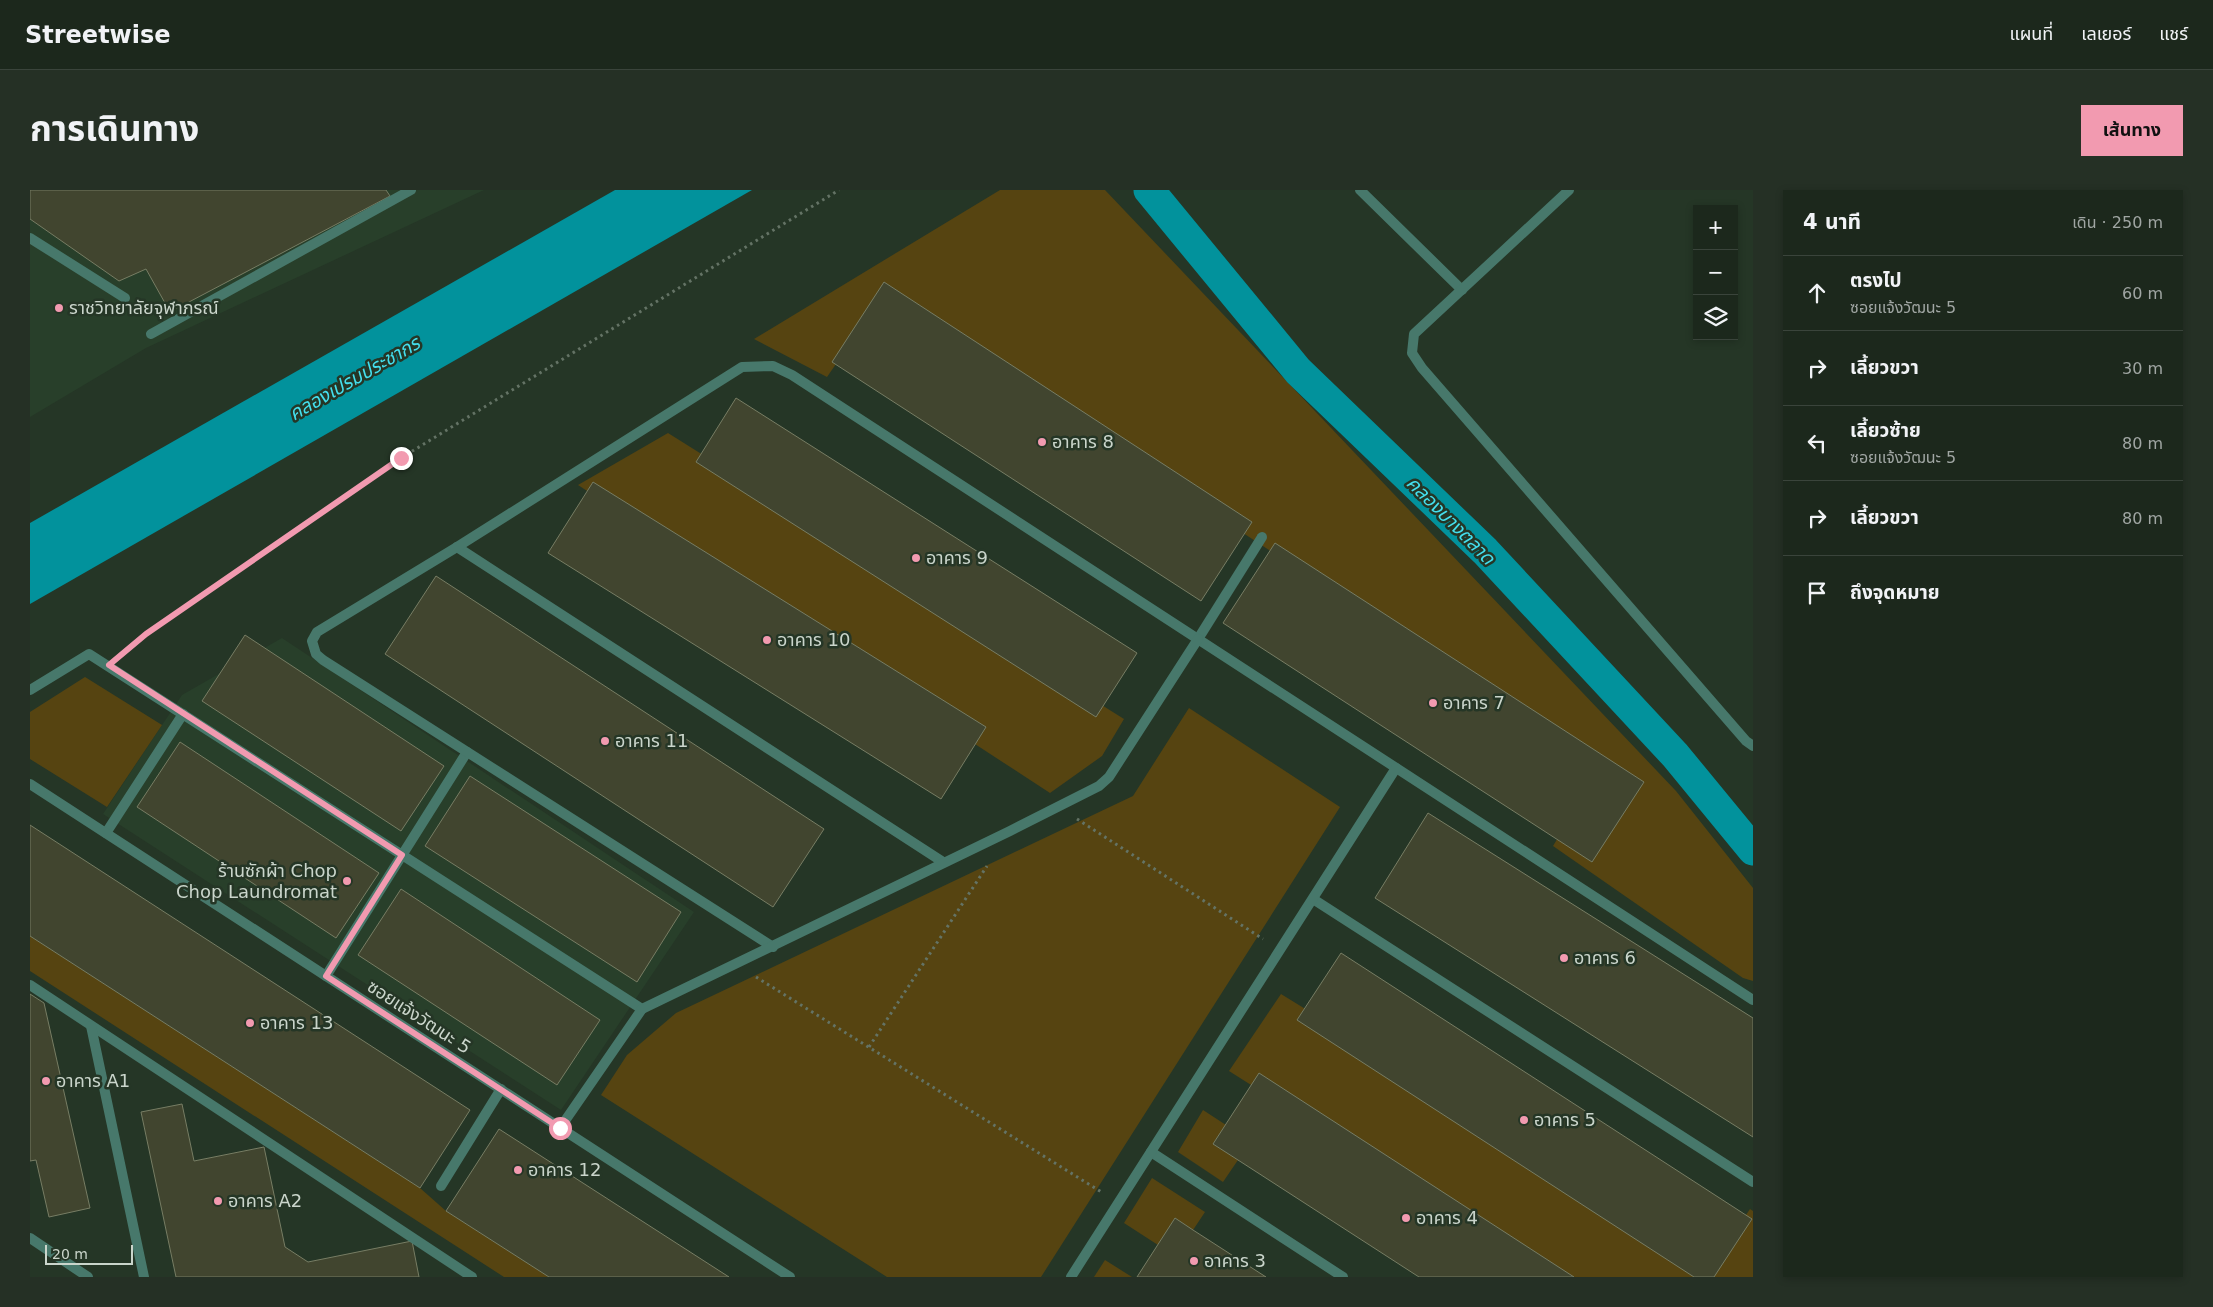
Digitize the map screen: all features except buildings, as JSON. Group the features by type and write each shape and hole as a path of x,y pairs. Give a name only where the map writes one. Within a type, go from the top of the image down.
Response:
{"street":[{"path":"151,334 411,190"},
{"path":"1360,190 1462,290"},
{"path":"1569,190 1414,334 1412,353 1422,368 1746,741 1753,746"},
{"path":"30,238 125,298"},
{"path":"773,947 323,660 316,654 312,641 317,632 457,547 742,367 773,366 792,375 1753,1000"},
{"path":"560,1128 642,1009 1058,808 1090,792 1109,777 1262,537"},
{"path":"457,547 943,862"},
{"path":"30,690 89,654 109,665 642,1009"},
{"path":"106,833 183,714"},
{"path":"326,976 467,752"},
{"path":"1071,1277 1396,768"},
{"name":"ซอยแจ้งวัฒนะ 5","path":"30,784 790,1277"},
{"path":"1313,899 1753,1182"},
{"path":"30,985 472,1277"},
{"path":"91,1026 144,1277"},
{"path":"441,1186 501,1090"},
{"path":"1151,1152 1343,1277"},
{"path":"30,1238 88,1277"}],"path":[{"path":"109,665 146,634 401,458 839,190"},
{"path":"1058,808 1280,950"},
{"path":"869,1047 988,864"},
{"path":"736,964 1118,1203"}],"shaded area":[{"path":"30,190 484,190 146,348 30,417"},
{"path":"1000,190 1105,190 1676,791 1753,888 1753,981 1743,978 1553,846 1600,768 883,296 827,377 754,339"},
{"path":"668,433 1124,719 1102,756 1050,793 578,485"},
{"path":"282,638 694,912 561,1110 103,814 182,695"},
{"path":"85,677 162,725 107,807 30,759 30,712"},
{"path":"1189,708 1340,807 1041,1277 887,1277 601,1095 627,1055 676,1013 1133,796"},
{"path":"30,936 420,1188 446,1211 549,1277 504,1277 30,971"},
{"path":"1281,994 1715,1261 1750,1209 1753,1211 1753,1277 1553,1277 1229,1071"},
{"path":"1203,1110 1226,1125 1213,1144 1238,1160 1223,1182 1178,1152"},
{"path":"1152,1178 1205,1212 1193,1230 1175,1218 1158,1245 1124,1223"},
{"path":"1105,1260 1132,1277 1094,1277"}],"water":[{"name":"คลองเปรมประชากร","path":"615,190 752,190 30,604 30,523"}],"waterway":[{"name":"คลองบางตลาด","path":"1149,190 1298,371 1485,551 1675,755 1753,850"}],"place":[{"name":"ราชวิทยาลัยจุฬาภรณ์","path":"59,308"},
{"name":"อาคาร 8","path":"1042,442"},
{"name":"อาคาร 9","path":"916,558"},
{"name":"อาคาร 10","path":"767,640"},
{"name":"อาคาร 7","path":"1433,703"},
{"name":"อาคาร 11","path":"605,741"},
{"name":"ร้านซักผ้า Chop Chop Laundromat","path":"347,881"},
{"name":"อาคาร 6","path":"1564,958"},
{"name":"อาคาร 13","path":"250,1023"},
{"name":"อาคาร A1","path":"46,1081"},
{"name":"อาคาร 5","path":"1524,1120"},
{"name":"อาคาร 12","path":"518,1170"},
{"name":"อาคาร A2","path":"218,1201"},
{"name":"อาคาร 4","path":"1406,1218"},
{"name":"อาคาร 3","path":"1194,1261"}],"route":[{"path":"401,458 146,634 109,665 402,855 326,976 560,1128"}]}
